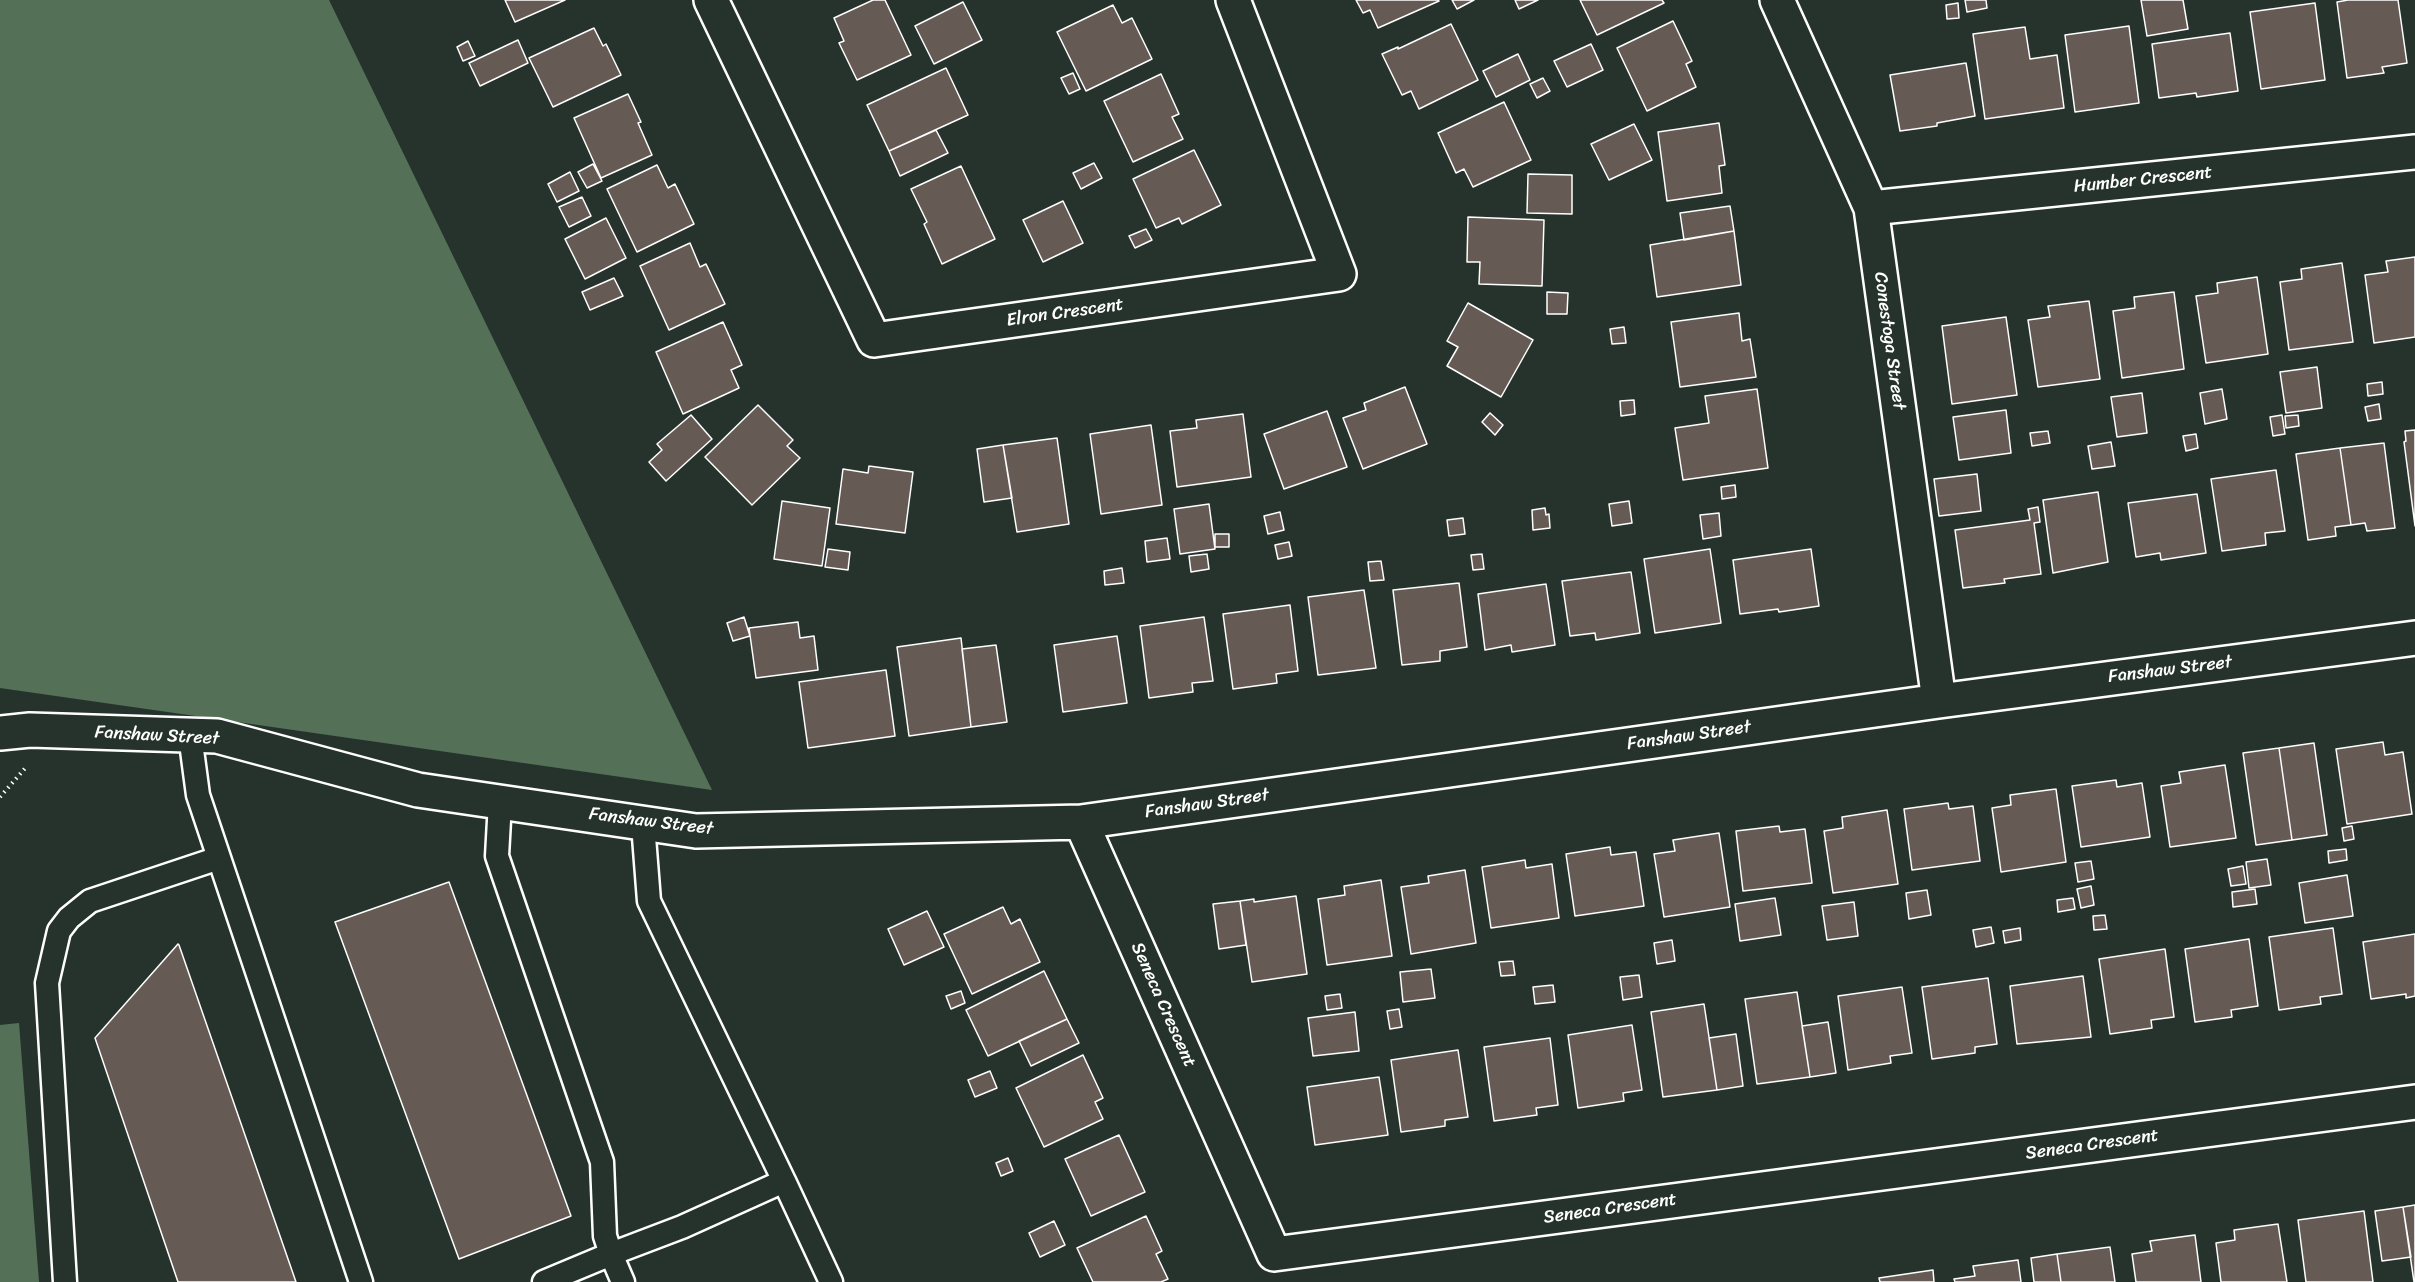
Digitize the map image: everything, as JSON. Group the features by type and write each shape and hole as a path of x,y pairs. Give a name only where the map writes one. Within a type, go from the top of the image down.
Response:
{"street":[{"name":"Elron Crescent","path":"711,0 874,340 1339,274 1233,0"},
{"name":"Conestoga Street","path":"1777,0 1871,208 1939,701"},
{"name":"Humber Crescent","path":"1871,208 2415,152"},
{"name":"Fanshaw Street","path":"0,733 30,730 217,736 418,790 696,831 1082,822 1939,701 2415,638"},
{"name":"Seneca Crescent","path":"1082,822 1274,1254 2415,1102"}],"lane":[{"path":"190,735 198,795 361,1282"},
{"path":"500,802 497,856 602,1162 605,1236 623,1282"},
{"path":"643,824 649,902 831,1282"},
{"path":"65,1282 46,983 59,931 69,918 90,901 219,858"},
{"path":"544,1282 682,1227 784,1181"}],"green space":[{"path":"0,0 329,0 712,790 0,688"},
{"path":"19,1023 39,1282 0,1282 0,1025"}],"building":[{"path":"505,0 565,0 515,22"},
{"path":"873,0 885,0 911,55 857,80 839,43 844,41 834,18"},
{"path":"1356,0 1439,1 1378,28 1370,10 1363,13"},
{"path":"1452,0 1474,0 1457,9"},
{"path":"1515,0 1538,0 1519,9"},
{"path":"1580,0 1662,0 1664,3 1597,35"},
{"path":"1965,0 1986,0 1987,8 1967,12"},
{"path":"2141,0 2183,0 2188,29 2147,36"},
{"path":"2398,0 2407,63 2382,67 2384,73 2347,78 2337,2"},
{"path":"963,2 982,40 934,64 915,26"},
{"path":"1958,3 1959,18 1947,19 1946,5"},
{"path":"2315,3 2325,80 2261,89 2250,12"},
{"path":"1113,5 1122,23 1132,18 1152,59 1086,91 1057,32"},
{"path":"1673,21 1692,61 1686,64 1696,87 1647,111 1617,48"},
{"path":"1451,24 1478,80 1419,109 1411,91 1402,95 1382,54"},
{"path":"2129,26 2139,103 2075,112 2065,35"},
{"path":"2025,27 2030,59 2057,55 2064,108 1985,119 1973,34"},
{"path":"594,28 603,46 606,44 621,75 553,107 529,58"},
{"path":"2230,33 2238,91 2197,97 2196,93 2159,98 2152,44"},
{"path":"518,40 528,63 480,86 469,63"},
{"path":"468,41 475,56 463,61 457,47"},
{"path":"1591,44 1603,70 1567,87 1554,61"},
{"path":"1518,54 1530,80 1496,97 1483,71"},
{"path":"1966,63 1975,116 1937,123 1937,126 1900,131 1890,75"},
{"path":"946,68 968,115 889,151 867,105"},
{"path":"1073,73 1080,89 1069,94 1061,78"},
{"path":"1161,74 1179,114 1172,117 1183,139 1133,162 1104,101"},
{"path":"1543,78 1550,91 1537,98 1530,84"},
{"path":"628,94 641,122 638,123 652,155 601,178 574,118"},
{"path":"1504,102 1531,160 1473,187 1464,169 1456,173 1438,133"},
{"path":"1719,123 1725,165 1719,166 1722,193 1667,201 1658,132"},
{"path":"1634,124 1652,160 1609,180 1591,144"},
{"path":"936,130 948,153 900,176 889,151"},
{"path":"1194,150 1221,205 1182,224 1179,218 1156,228 1133,179"},
{"path":"1094,163 1102,178 1081,189 1073,173"},
{"path":"593,164 602,181 587,188 578,172"},
{"path":"657,165 668,188 675,184 694,224 637,252 607,189"},
{"path":"961,166 995,239 942,264 924,224 927,222 911,189"},
{"path":"570,172 579,191 557,202 548,184"},
{"path":"1528,174 1572,175 1572,214 1527,213"},
{"path":"582,197 591,216 569,227 559,207"},
{"path":"1063,201 1083,243 1043,262 1023,220"},
{"path":"1730,206 1734,231 1684,240 1680,213"},
{"path":"1468,217 1544,220 1542,286 1479,284 1480,262 1467,262"},
{"path":"606,218 626,258 585,279 565,239"},
{"path":"1146,229 1152,240 1135,248 1129,236"},
{"path":"1734,231 1741,285 1657,297 1650,245"},
{"path":"690,243 700,267 706,264 725,304 669,330 640,266"},
{"path":"2415,257 2415,337 2374,343 2365,275 2388,272 2386,261"},
{"path":"2342,263 2353,342 2289,350 2280,282 2302,279 2301,269"},
{"path":"2257,277 2268,354 2206,363 2196,296 2218,293 2217,283"},
{"path":"614,278 623,296 590,310 582,292"},
{"path":"1547,292 1568,293 1567,314 1547,314"},
{"path":"2174,292 2184,369 2122,378 2113,311 2135,308 2134,297"},
{"path":"2089,301 2100,379 2038,387 2028,320 2050,317 2048,306"},
{"path":"1468,303 1533,340 1501,397 1447,366 1458,347 1447,341"},
{"path":"1739,313 1742,341 1750,339 1756,377 1680,387 1671,322"},
{"path":"2006,317 2017,395 1952,404 1942,326"},
{"path":"723,322 742,365 731,370 739,388 683,414 656,352"},
{"path":"1624,327 1626,343 1612,344 1610,329"},
{"path":"2317,367 2322,408 2286,413 2280,372"},
{"path":"2382,382 2383,394 2368,396 2367,384"},
{"path":"1405,387 1427,444 1363,469 1343,418 1366,410 1364,403"},
{"path":"1757,389 1768,468 1683,480 1675,428 1709,423 1705,396"},
{"path":"2222,389 2227,419 2205,424 2200,393"},
{"path":"2142,393 2147,433 2117,437 2111,397"},
{"path":"1634,400 1635,414 1621,416 1620,401"},
{"path":"2379,404 2381,419 2368,421 2365,407"},
{"path":"758,405 793,440 787,446 800,458 752,505 705,457"},
{"path":"2006,410 2011,453 1959,460 1953,417"},
{"path":"1327,411 1347,467 1284,489 1264,434"},
{"path":"1490,413 1503,425 1495,435 1482,422"},
{"path":"1243,414 1251,477 1177,487 1170,431 1197,428 1196,420"},
{"path":"691,415 712,439 666,481 649,462 662,450 657,444"},
{"path":"2282,415 2285,434 2273,436 2270,417"},
{"path":"2298,415 2299,426 2286,428 2285,416"},
{"path":"1151,425 1162,505 1101,514 1090,434"},
{"path":"2415,430 2415,526 2404,442 2406,441 2405,431"},
{"path":"2048,431 2050,443 2032,446 2030,433"},
{"path":"2196,434 2198,448 2186,451 2183,436"},
{"path":"1057,438 1069,524 1017,532 1003,445"},
{"path":"2111,442 2115,466 2092,469 2088,446"},
{"path":"2384,443 2395,528 2367,531 2365,523 2351,525 2340,448"},
{"path":"1003,445 1012,498 984,502 977,449"},
{"path":"2340,448 2351,525 2335,527 2336,536 2308,540 2296,454"},
{"path":"869,466 913,472 905,533 836,524 843,469 868,473"},
{"path":"2276,470 2285,531 2265,533 2266,545 2222,551 2211,479"},
{"path":"1977,474 1981,511 1939,516 1934,479"},
{"path":"1735,485 1736,497 1722,499 1721,487"},
{"path":"2098,492 2108,562 2053,573 2043,500"},
{"path":"2197,494 2206,553 2161,560 2160,553 2136,557 2128,503"},
{"path":"782,501 830,508 822,566 774,559"},
{"path":"1629,501 1632,523 1612,526 1609,504"},
{"path":"1209,504 1215,549 1180,554 1174,509"},
{"path":"2038,507 2040,522 2034,523 2041,574 2004,579 2005,583 1963,588 1955,530 2030,520 2028,509"},
{"path":"1545,508 1546,515 1549,514 1550,528 1533,530 1532,510"},
{"path":"1280,512 1284,530 1268,534 1264,516"},
{"path":"1719,513 1721,536 1703,539 1700,515"},
{"path":"1463,518 1465,534 1449,536 1447,520"},
{"path":"1215,534 1229,534 1229,547 1215,547"},
{"path":"1167,538 1170,559 1147,562 1145,541"},
{"path":"1289,542 1292,556 1278,559 1275,545"},
{"path":"828,549 850,552 848,570 825,567"},
{"path":"1710,549 1721,623 1655,633 1644,559"},
{"path":"1811,549 1819,606 1779,612 1778,609 1740,614 1733,560"},
{"path":"1207,554 1209,569 1191,572 1189,556"},
{"path":"1482,554 1484,569 1473,570 1471,555"},
{"path":"1381,561 1384,580 1370,581 1368,562"},
{"path":"1122,568 1124,583 1105,585 1104,571"},
{"path":"1631,572 1640,633 1596,640 1595,633 1570,636 1562,581"},
{"path":"1459,583 1467,647 1440,651 1440,661 1402,665 1393,590"},
{"path":"1546,584 1555,645 1512,652 1511,645 1485,650 1478,594"},
{"path":"1364,590 1376,668 1318,675 1308,597"},
{"path":"1290,605 1298,671 1276,674 1277,683 1233,689 1223,614"},
{"path":"744,617 750,636 733,641 727,623"},
{"path":"1204,617 1213,681 1192,683 1193,692 1149,698 1140,626"},
{"path":"798,622 800,638 814,636 818,670 756,678 749,628"},
{"path":"1117,636 1127,703 1063,712 1054,645"},
{"path":"961,638 971,727 909,736 897,647"},
{"path":"996,645 1007,722 971,727 962,649"},
{"path":"886,670 895,736 808,748 799,682"},
{"path":"2383,742 2385,755 2403,752 2412,814 2347,824 2336,749"},
{"path":"2314,743 2327,835 2292,840 2279,748"},
{"path":"2279,748 2292,840 2256,845 2243,753"},
{"path":"2225,765 2236,838 2170,847 2161,786 2181,783 2179,772"},
{"path":"2116,780 2117,787 2142,783 2150,837 2081,847 2072,786"},
{"path":"2056,789 2066,862 2001,872 1992,808 2011,805 2010,795"},
{"path":"1948,803 1949,809 1973,806 1980,861 1912,870 1904,809"},
{"path":"1887,810 1898,884 1833,893 1824,831 1843,828 1842,817"},
{"path":"1779,826 1780,832 1805,829 1812,883 1743,891 1736,831"},
{"path":"2352,826 2354,839 2344,841 2342,828"},
{"path":"1719,833 1730,907 1664,917 1654,854 1675,851 1673,840"},
{"path":"1610,847 1611,855 1636,852 1644,906 1575,916 1566,854"},
{"path":"2346,849 2347,860 2329,863 2328,851"},
{"path":"2267,859 2271,885 2249,888 2246,862"},
{"path":"1525,860 1526,868 1552,864 1559,918 1491,928 1482,867"},
{"path":"2091,861 2094,879 2078,882 2075,863"},
{"path":"2243,866 2246,884 2231,886 2228,869"},
{"path":"1465,870 1476,943 1411,954 1401,887 1429,883 1428,876"},
{"path":"2347,875 2353,916 2305,923 2299,883"},
{"path":"1381,880 1392,956 1327,965 1318,899 1345,895 1344,886"},
{"path":"449,882 571,1216 459,1259 335,922"},
{"path":"2091,886 2094,905 2081,908 2077,889"},
{"path":"2255,889 2257,904 2233,907 2232,892"},
{"path":"1927,890 1931,915 1909,919 1906,893"},
{"path":"1296,896 1307,974 1252,982 1240,901 1254,899 1254,902"},
{"path":"1775,898 1781,935 1740,941 1735,904"},
{"path":"2073,898 2075,909 2058,912 2057,900"},
{"path":"1240,901 1246,945 1219,949 1213,904"},
{"path":"1854,902 1858,936 1827,940 1822,906"},
{"path":"1003,907 1011,924 1020,919 1040,962 972,994 944,934"},
{"path":"927,911 944,947 904,965 888,929"},
{"path":"2105,915 2107,929 2094,930 2093,916"},
{"path":"1991,927 1994,943 1976,947 1973,930"},
{"path":"2020,928 2021,940 2005,943 2003,931"},
{"path":"2333,928 2342,994 2320,997 2321,1004 2279,1010 2269,937"},
{"path":"2415,934 2415,996 2406,998 2406,994 2371,999 2363,942"},
{"path":"2249,939 2258,1006 2231,1010 2232,1017 2195,1022 2185,949"},
{"path":"1672,940 1675,961 1657,964 1654,943"},
{"path":"178,944 296,1282 178,1282 95,1038"},
{"path":"2165,949 2174,1017 2151,1020 2152,1028 2110,1034 2099,959"},
{"path":"1513,961 1515,975 1501,976 1499,962"},
{"path":"1431,969 1435,998 1403,1002 1400,972"},
{"path":"1044,971 1067,1019 988,1056 966,1010"},
{"path":"1639,975 1642,997 1623,1000 1620,977"},
{"path":"2083,976 2091,1037 2017,1044 2010,986"},
{"path":"1988,978 1997,1044 1975,1047 1975,1053 1932,1059 1922,987"},
{"path":"1553,985 1555,1002 1535,1004 1533,987"},
{"path":"1902,987 1912,1053 1890,1056 1891,1063 1848,1070 1838,996"},
{"path":"961,991 965,1003 951,1009 946,996"},
{"path":"1797,992 1810,1077 1757,1084 1745,999"},
{"path":"1340,994 1342,1008 1327,1010 1325,996"},
{"path":"1704,1004 1717,1090 1663,1097 1651,1012"},
{"path":"1399,1009 1402,1027 1390,1029 1387,1011"},
{"path":"1355,1012 1359,1051 1313,1056 1308,1018"},
{"path":"1067,1019 1079,1043 1031,1066 1019,1041"},
{"path":"1828,1022 1836,1073 1810,1077 1802,1026"},
{"path":"1632,1025 1642,1090 1623,1093 1624,1101 1578,1108 1568,1035"},
{"path":"1736,1034 1743,1086 1717,1090 1709,1038"},
{"path":"1550,1038 1558,1105 1536,1108 1537,1115 1494,1121 1484,1047"},
{"path":"1458,1050 1468,1117 1445,1120 1445,1126 1401,1132 1391,1060"},
{"path":"1083,1055 1103,1098 1095,1102 1103,1119 1044,1147 1016,1088"},
{"path":"990,1071 997,1088 975,1097 968,1080"},
{"path":"1379,1077 1388,1135 1315,1145 1307,1087"},
{"path":"1119,1135 1145,1192 1091,1216 1065,1159"},
{"path":"1008,1158 1013,1171 1001,1176 996,1163"},
{"path":"2415,1205 2415,1282 2414,1282 2403,1207"},
{"path":"2403,1207 2411,1257 2382,1261 2375,1211"},
{"path":"2364,1211 2373,1282 2306,1282 2298,1220"},
{"path":"1146,1216 1162,1251 1156,1254 1168,1279 1161,1282 1093,1282 1077,1248"},
{"path":"1054,1221 1065,1245 1040,1257 1029,1233"},
{"path":"2278,1224 2287,1282 2221,1282 2216,1243 2235,1240 2234,1230"},
{"path":"2195,1235 2201,1282 2136,1282 2132,1254 2152,1251 2150,1241"},
{"path":"2110,1247 2115,1282 2061,1282 2057,1254"},
{"path":"2057,1254 2061,1282 2034,1282 2031,1258"},
{"path":"2018,1260 2021,1282 1955,1282 1954,1279 1975,1276 1973,1266"},
{"path":"1933,1270 1934,1282 1880,1282 1879,1278"}]}
